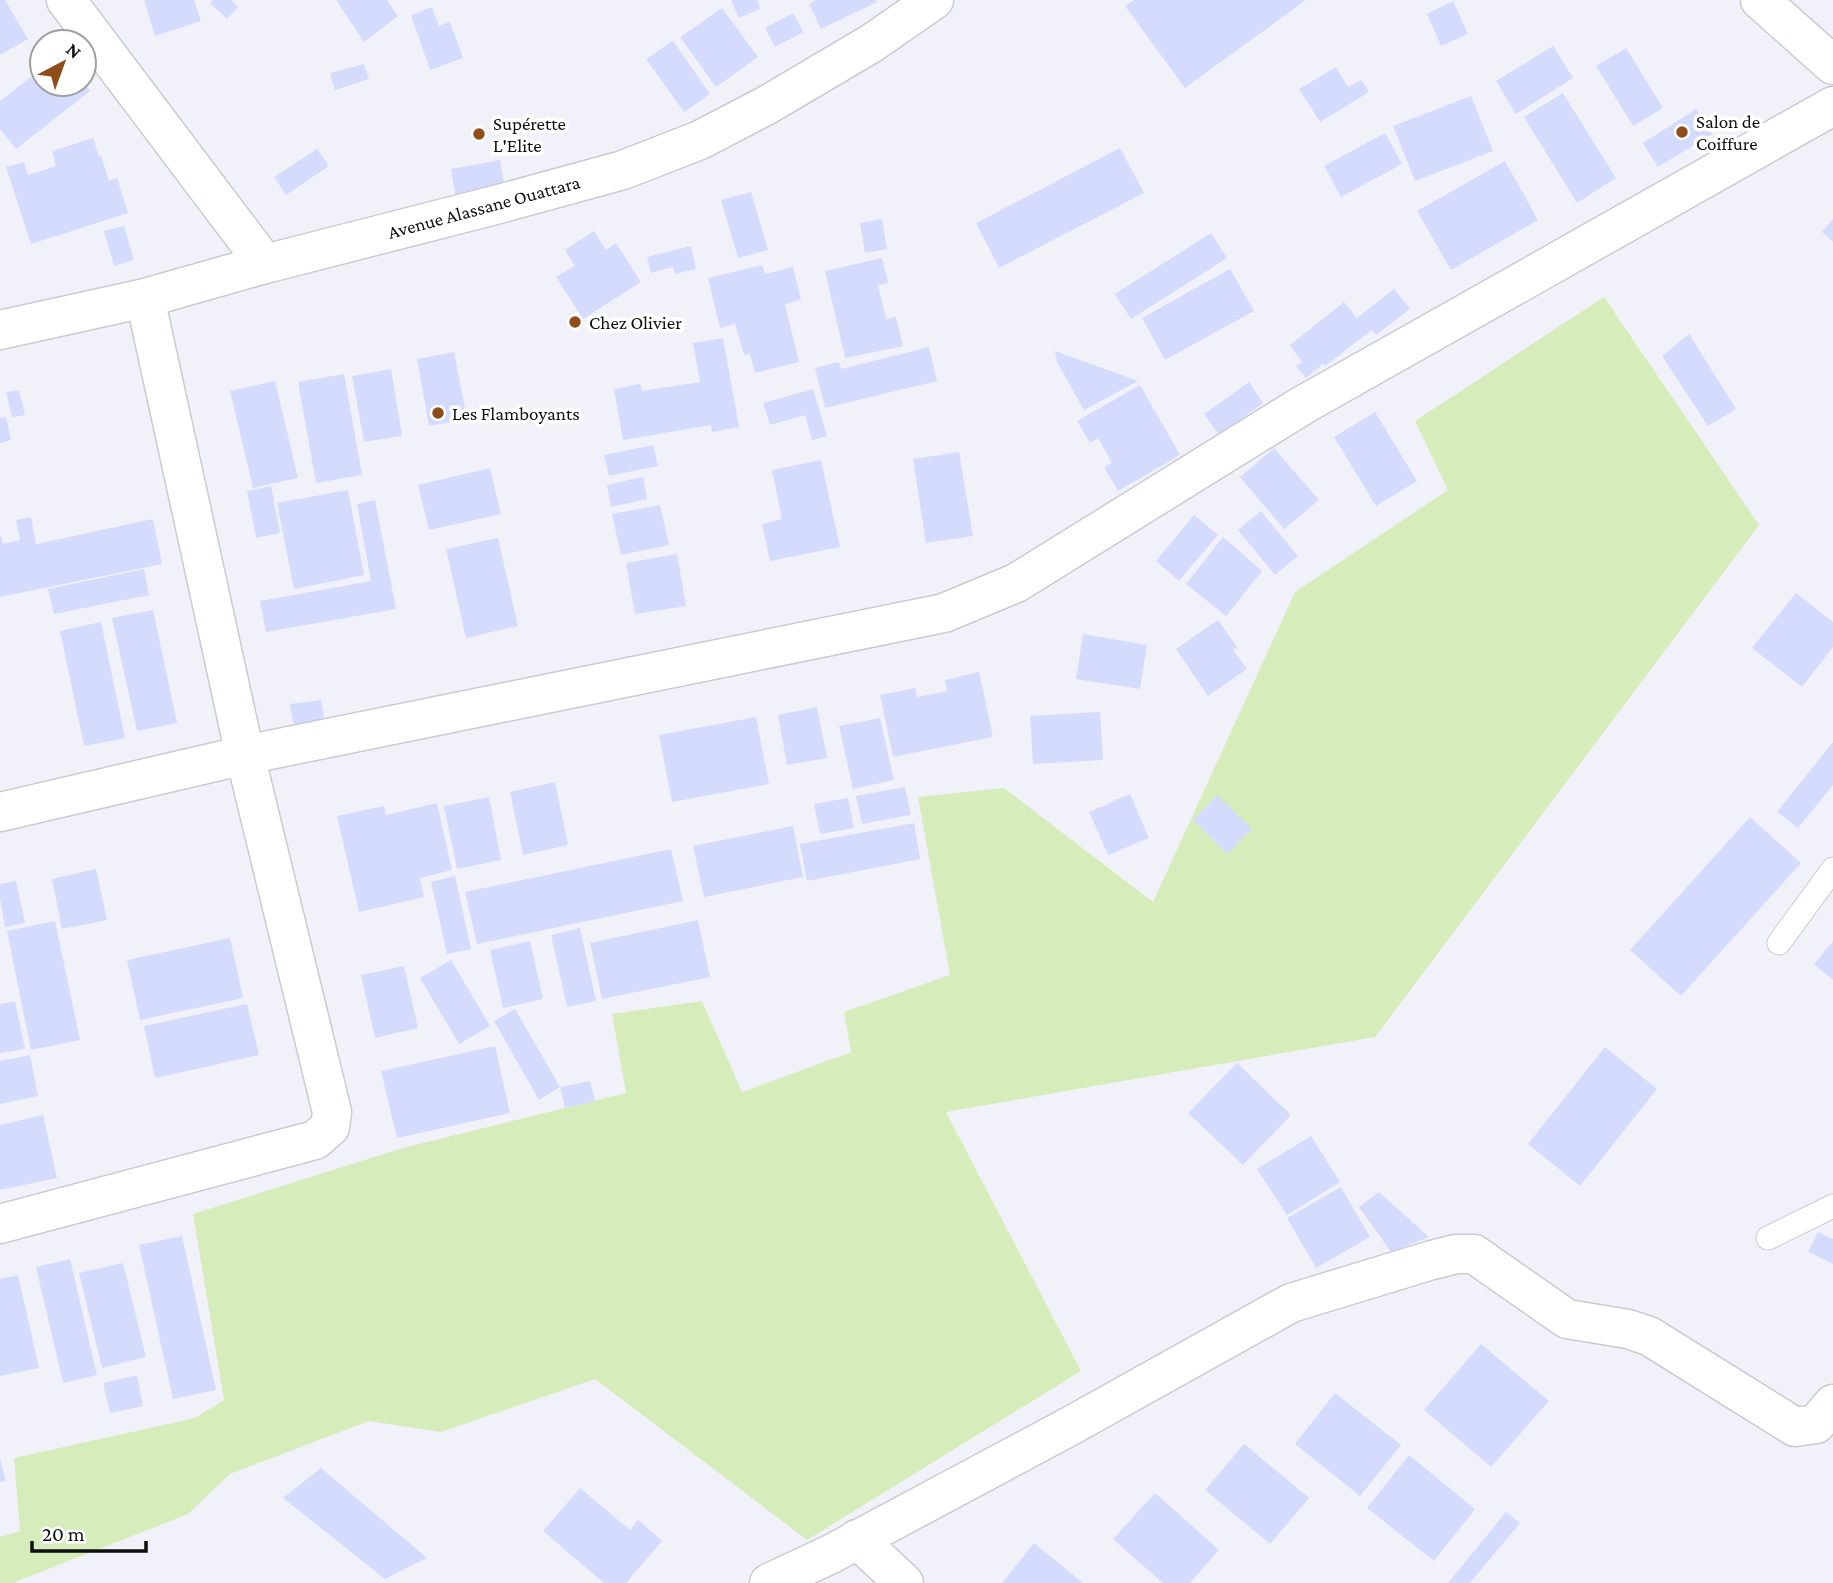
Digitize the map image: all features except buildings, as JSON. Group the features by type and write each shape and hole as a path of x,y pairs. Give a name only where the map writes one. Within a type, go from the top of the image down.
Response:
{"street":[{"path":"66,0 265,264"},
{"name":"Avenue Alassane Ouattara","path":"0,330 145,298 623,170 700,140 767,105 872,43 934,0"},
{"path":"1760,0 1833,65"},
{"path":"0,812 245,755 944,613 1016,583 1304,405 1833,106"},
{"path":"0,1224 315,1140 330,1127 332,1112 245,755 145,298"},
{"path":"769,1583 831,1554 1072,1425 1291,1303 1456,1254 1474,1254 1567,1318 1618,1327 1649,1336 1795,1427 1816,1424 1833,1404"},
{"path":"857,1539 904,1583"}],"lane":[{"path":"1779,943 1833,869"},
{"path":"1768,1238 1833,1206"}],"green space":[{"path":"1604,297 1759,525 1375,1037 946,1112 1081,1371 807,1540 595,1379 441,1432 369,1421 230,1474 188,1514 13,1583 0,1583 0,1537 20,1531 14,1458 195,1418 224,1400 193,1214 403,1148 626,1093 612,1014 702,1001 742,1092 851,1052 844,1012 950,975 918,797 1004,788 1153,902 1295,592 1448,490 1415,421"}],"place":[{"name":"Salon de Coiffure","path":"1682,132"},
{"name":"Supérette L'Elite","path":"479,134"},
{"name":"Chez Olivier","path":"575,322"},
{"name":"Les Flamboyants","path":"438,413"}]}
